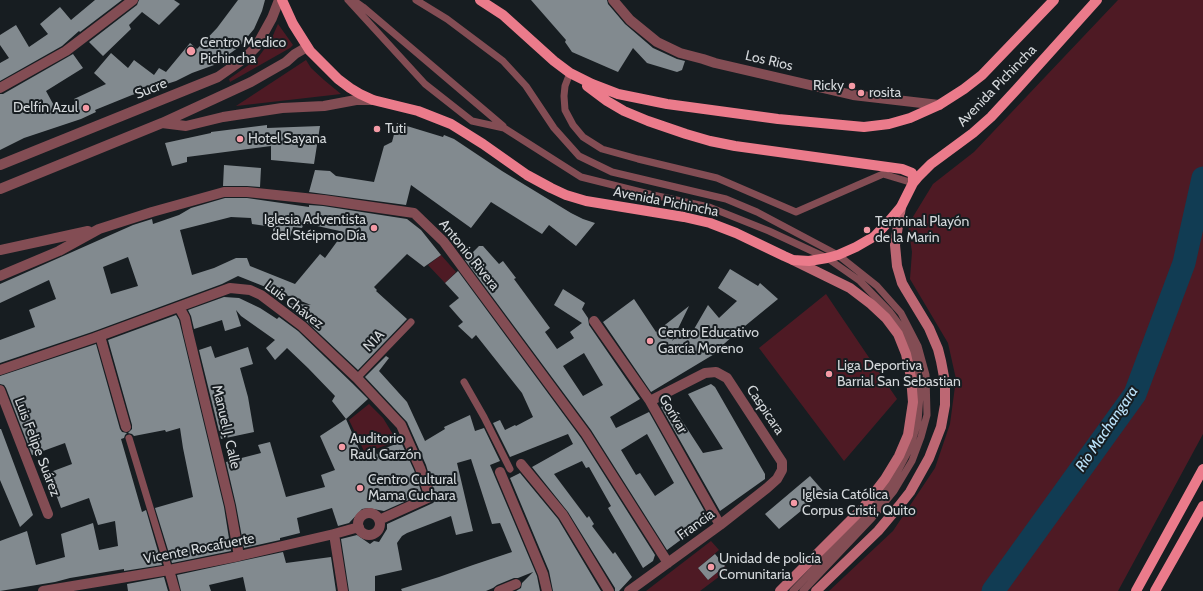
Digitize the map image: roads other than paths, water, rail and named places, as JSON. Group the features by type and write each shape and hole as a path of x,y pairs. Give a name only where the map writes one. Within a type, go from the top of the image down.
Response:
{"main road":[{"name":"Avenida Pichincha","path":"282,0 293,24 307,48 338,79 350,88 373,100 418,111 451,124 483,144 527,175 566,195 586,201 684,217 710,223 736,233 793,260 809,261 838,255 875,236 901,206 913,183 932,164 973,133 990,117 1012,95 1097,0"},
{"name":"Avenida Pichincha","path":"480,0 503,15 554,61 570,73 605,90 629,97 674,105 851,127 877,126 899,122 925,112 964,89 982,75 1054,0"},
{"path":"570,73 595,93 624,111 665,128 710,141 735,146 902,168 912,173 913,183"},
{"path":"816,591 878,531 910,492 929,458 941,427 945,405 945,382 938,349 929,328 902,283 897,266 895,246 901,206"},
{"path":"780,591 862,509 885,479 899,456 908,435 913,402 911,377 906,354 898,334 886,318 850,288 793,260"},
{"path":"1136,591 1203,469"},
{"path":"1155,591 1203,506"}],"street":[{"path":"0,88 66,51 133,0"},
{"name":"Sucre","path":"0,165 218,77 245,58 256,47 272,18 279,0"},
{"name":"Los Rios","path":"613,0 630,20 657,42 680,53 715,63 853,94 939,104"},
{"path":"0,189 162,123 251,82 307,48"},
{"path":"162,123 186,126 224,117 282,108 324,106 356,100 373,100"},
{"name":"Antonio Rivera","path":"0,250 99,229 152,212 224,192 247,192 324,200 414,213 444,242 582,429 668,563"},
{"name":"Antonio Rivera","path":"0,276 59,251 99,229"},
{"name":"Luis Chávez","path":"0,370 100,336 230,288 250,290 261,295 302,326 357,378 401,425 420,468 430,497 379,520"},
{"name":"Manuel J. Calle","path":"179,307 184,318 196,362 230,506 239,556"},
{"name":"Gorívar","path":"594,320 650,401 720,525"},
{"path":"100,336 126,427"},
{"name":"Caspicara","path":"650,401 705,373 716,372 727,378 782,462 782,470 777,479"},
{"name":"Luis Felipe Suárez","path":"0,390 48,514"},
{"path":"521,464 563,515 609,591"},
{"path":"500,472 543,574 547,591"},
{"name":"Francia","path":"629,591 720,525 777,479"},
{"path":"365,514 373,514 379,520 380,524 376,532 368,535 364,534 359,527 359,520 365,514"},
{"name":"Vicente Rocafuerte","path":"43,591 169,570 239,556 359,527"},
{"path":"334,534 343,591"},
{"path":"169,570 175,591"},
{"path":"499,591 516,584"}],"lane":[{"path":"348,0 425,84 472,121 504,128"},
{"path":"353,0 504,128 581,177 652,195 709,207 769,231 827,258 860,281 890,312 902,328 911,346 917,367 920,395 918,422 910,448 892,482 869,512 793,591"},
{"path":"416,0 447,19 503,61 526,86 554,128 579,156 612,172 726,199 757,212 838,255 877,286 900,313 918,346 926,375 927,415 921,437 912,461 894,491 872,518 803,591"},
{"path":"570,73 564,86 565,110 573,126 583,137 602,149 638,160 717,178 796,212 883,174 913,183"},
{"name":"N1A","path":"357,378 411,322"},
{"path":"464,382 510,468"},
{"path":"129,438 169,570"}],"waterway":[{"name":"Rio Machangara","path":"993,591 1135,394 1184,263 1203,178"}],"place":[{"name":"Centro Medico Pichincha","path":"191,51"},
{"name":"Ricky","path":"852,86"},
{"name":"rosita","path":"861,93"},
{"name":"Delfín Azul","path":"86,108"},
{"name":"Tuti","path":"377,129"},
{"name":"Hotel Sayana","path":"240,139"},
{"name":"Iglesia Adventista del Stéipmo Día","path":"374,228"},
{"name":"Terminal Playón de la Marin","path":"867,230"},
{"name":"Centro Educativo García Moreno","path":"650,341"},
{"name":"Liga Deportiva Barrial San Sebastian","path":"829,374"},
{"name":"Auditorio Raúl Garzón","path":"342,447"},
{"name":"Centro Cultural Mama Cuchara","path":"360,488"},
{"name":"Iglesia Católica Corpus Cristi, Quito","path":"794,503"},
{"name":"Unidad de policía Comunitaria","path":"711,567"}]}
